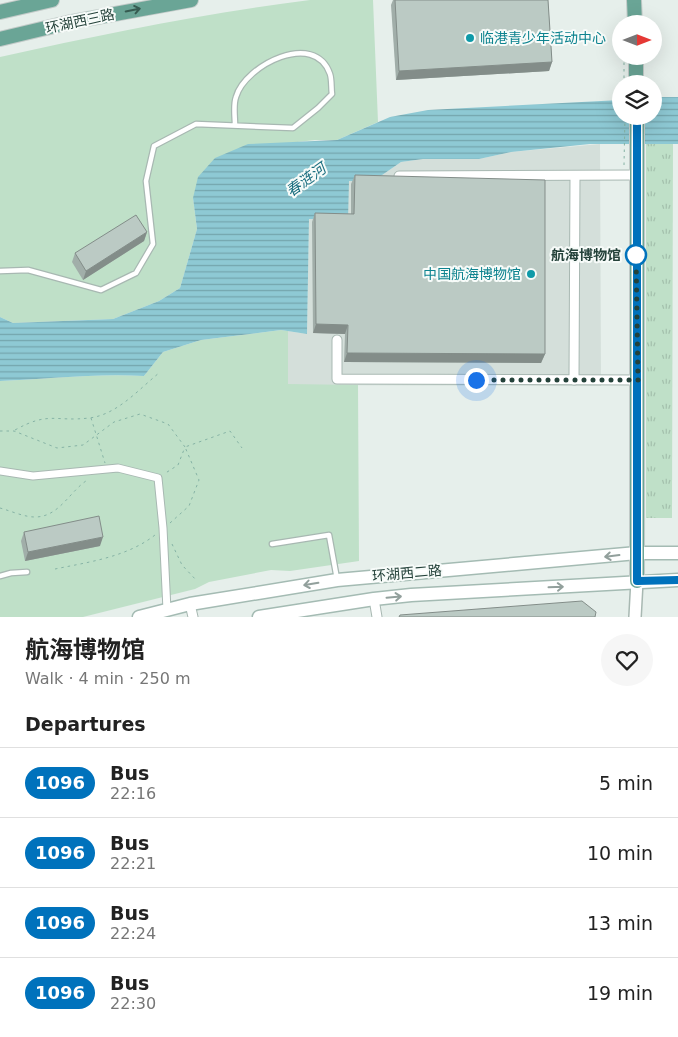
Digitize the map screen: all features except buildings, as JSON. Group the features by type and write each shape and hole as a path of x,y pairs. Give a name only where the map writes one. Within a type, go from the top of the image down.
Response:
{"main road":[{"name":"环湖西三路","path":"0,12 52,0"},
{"name":"环湖西三路","path":"0,39 71,22 191,0"},
{"path":"634,0 634,15"},
{"path":"636,125 630,172 638,380 637,581"},
{"name":"环湖西二路","path":"139,617 167,610 191,611 337,580 637,553 678,553"},
{"name":"环湖西二路","path":"259,617 374,599 601,585 637,581 678,580"}],"street":[{"path":"400,176 575,176 630,172"},
{"path":"574,380 575,176"},
{"path":"337,340 337,379 638,380"},
{"path":"0,471 34,476 118,468 158,478 163,528 167,610"},
{"path":"635,617 637,581"},
{"path":"374,599 377,617"}],"lane":[{"path":"0,271 28,270 101,290 136,272 153,244 146,181 154,146 196,124 293,128 332,94 330,74 319,60 299,52 274,60 251,74 236,97 235,125"},
{"path":"272,544 330,535 337,580"},
{"path":"0,576 27,572"}],"path":[{"path":"626,125 631,153 630,172"},
{"path":"14,431 42,418 90,418 123,403 160,373"},
{"path":"0,431 14,431 57,448 83,445 114,422 140,414 168,424 186,447 198,480 189,506 143,544 108,558 55,569"},
{"path":"0,508 35,517 55,512 80,484 106,468 90,418"},
{"path":"158,478 178,465 186,447 230,431 242,448"},
{"path":"171,543 182,565 197,581"}],"shaded area":[{"path":"600,144 601,386 288,385 288,331 307,334 309,219 349,181 372,182 401,162 423,159 479,159 511,152"}],"green space":[{"path":"310,0 373,0 378,122 337,140 315,140 280,144 193,198 197,229 180,288 159,301 113,319 13,323 0,317 0,57 155,25 232,11"},
{"path":"646,144 673,144 672,518 646,518"},
{"path":"281,330 288,331 288,384 358,385 359,561 290,571 271,570 209,582 195,589 83,617 0,617 0,381 90,376 144,376 163,352 201,340"}],"water":[{"name":"春涟河","path":"662,97 678,97 678,144 590,144 511,152 479,159 423,159 401,162 372,182 349,181 348,220 309,219 307,334 281,330 201,340 163,352 144,376 90,376 0,381 0,317 13,323 113,319 159,301 180,288 197,229 193,198 198,177 215,158 248,144 337,140 390,117 428,110 612,100 612,125 662,125"}],"bus line":[{"name":"1096","path":"637,125 635,175 638,380 637,581 678,580"}],"place":[{"name":"临港青少年活动中心","path":"470,38"},
{"name":"航海博物馆","path":"636,255"},
{"name":"中国航海博物馆","path":"531,274"}],"route":[{"path":"476,380 638,380 636,253 636,255"}]}
